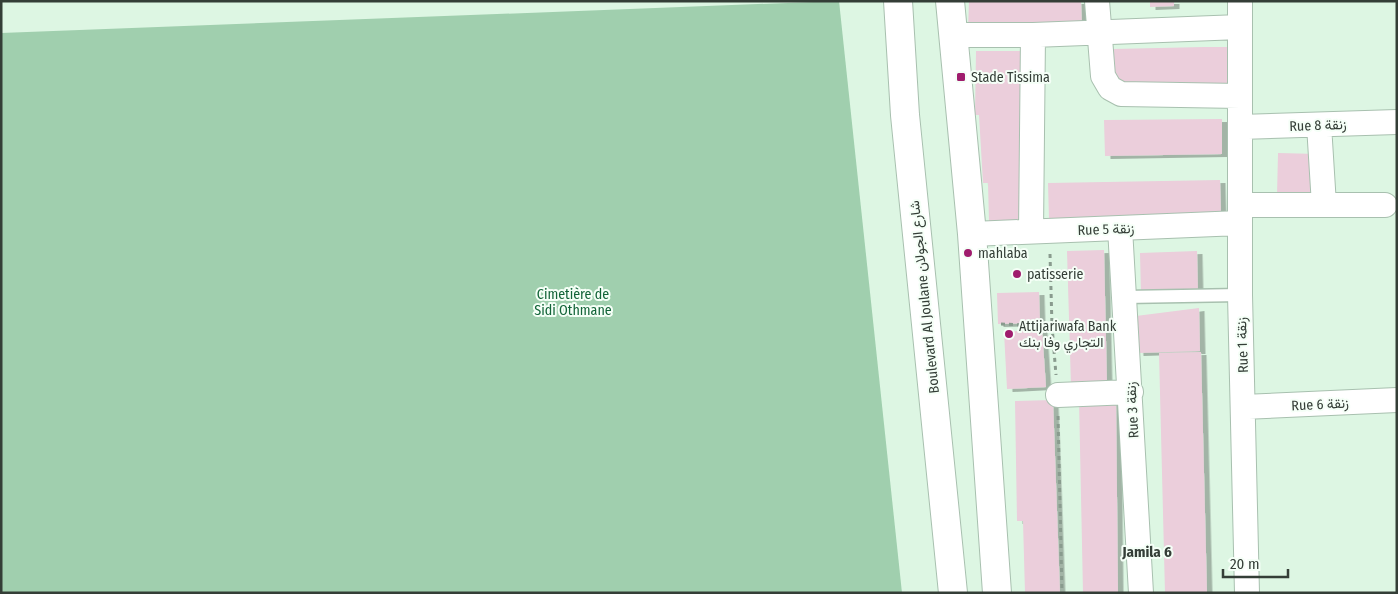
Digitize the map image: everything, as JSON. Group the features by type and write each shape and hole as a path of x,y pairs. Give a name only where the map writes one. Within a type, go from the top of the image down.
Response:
{"main road":[{"name":"Boulevard Al Joulane شارع الجولان","path":"898,1 905,115 953,593"},
{"path":"950,1 972,234 997,593"}],"street":[{"path":"1097,1 1103,76 1110,88 1121,94 1240,96"},
{"name":"Rue 1 زنقة","path":"1240,1 1240,295 1247,593"},
{"path":"953,35 1240,27"},
{"path":"1031,232 1033,34"},
{"name":"Rue 8 زنقة","path":"1240,127 1397,122"},
{"path":"1319,125 1324,205"},
{"name":"Rue 5 زنقة","path":"972,234 1120,228 1324,205 1385,205"},
{"name":"Rue 3 زنقة","path":"1120,228 1131,392 1141,593"},
{"path":"1058,395 1131,392"},
{"name":"Rue 6 زنقة","path":"1244,407 1397,400"}],"lane":[{"path":"1125,297 1240,295"}],"path":[{"path":"978,324 1052,326"}],"green space":[{"name":"Cimetière de Sidi Othmane","path":"839,1 902,593 1,593 1,33"}],"building":[{"path":"969,1 1081,1 1082,27 968,30"},
{"path":"1150,1 1174,1 1174,6 1150,7"},
{"path":"1235,47 1235,84 1115,86 1113,49"},
{"path":"976,51 1021,51 1026,222 989,221 988,183 983,183 979,115 975,115"},
{"path":"1222,119 1222,154 1105,156 1104,120"},
{"path":"1278,153 1318,154 1318,197 1277,196"},
{"path":"1220,180 1221,215 1049,219 1048,183"},
{"path":"1104,250 1107,385 1071,386 1067,251"},
{"path":"1197,251 1198,293 1141,295 1140,253"},
{"path":"1039,292 1040,323 998,324 997,293"},
{"path":"1199,308 1200,351 1138,353 1136,316"},
{"path":"1042,329 1046,387 1007,389 1004,332"},
{"path":"1201,352 1207,593 1165,593 1159,353"},
{"path":"1116,398 1118,593 1083,593 1079,399"},
{"path":"1053,400 1060,593 1025,593 1023,521 1017,521 1015,401"}],"place":[{"name":"Stade Tissima","path":"961,77"},
{"name":"mahlaba","path":"968,253"},
{"name":"patisserie","path":"1017,274"},
{"name":"Attijariwafa Bank التجاري وفا بنك","path":"1009,334"}],"district":[{"name":"Jamila 6","path":"1147,552"}]}
